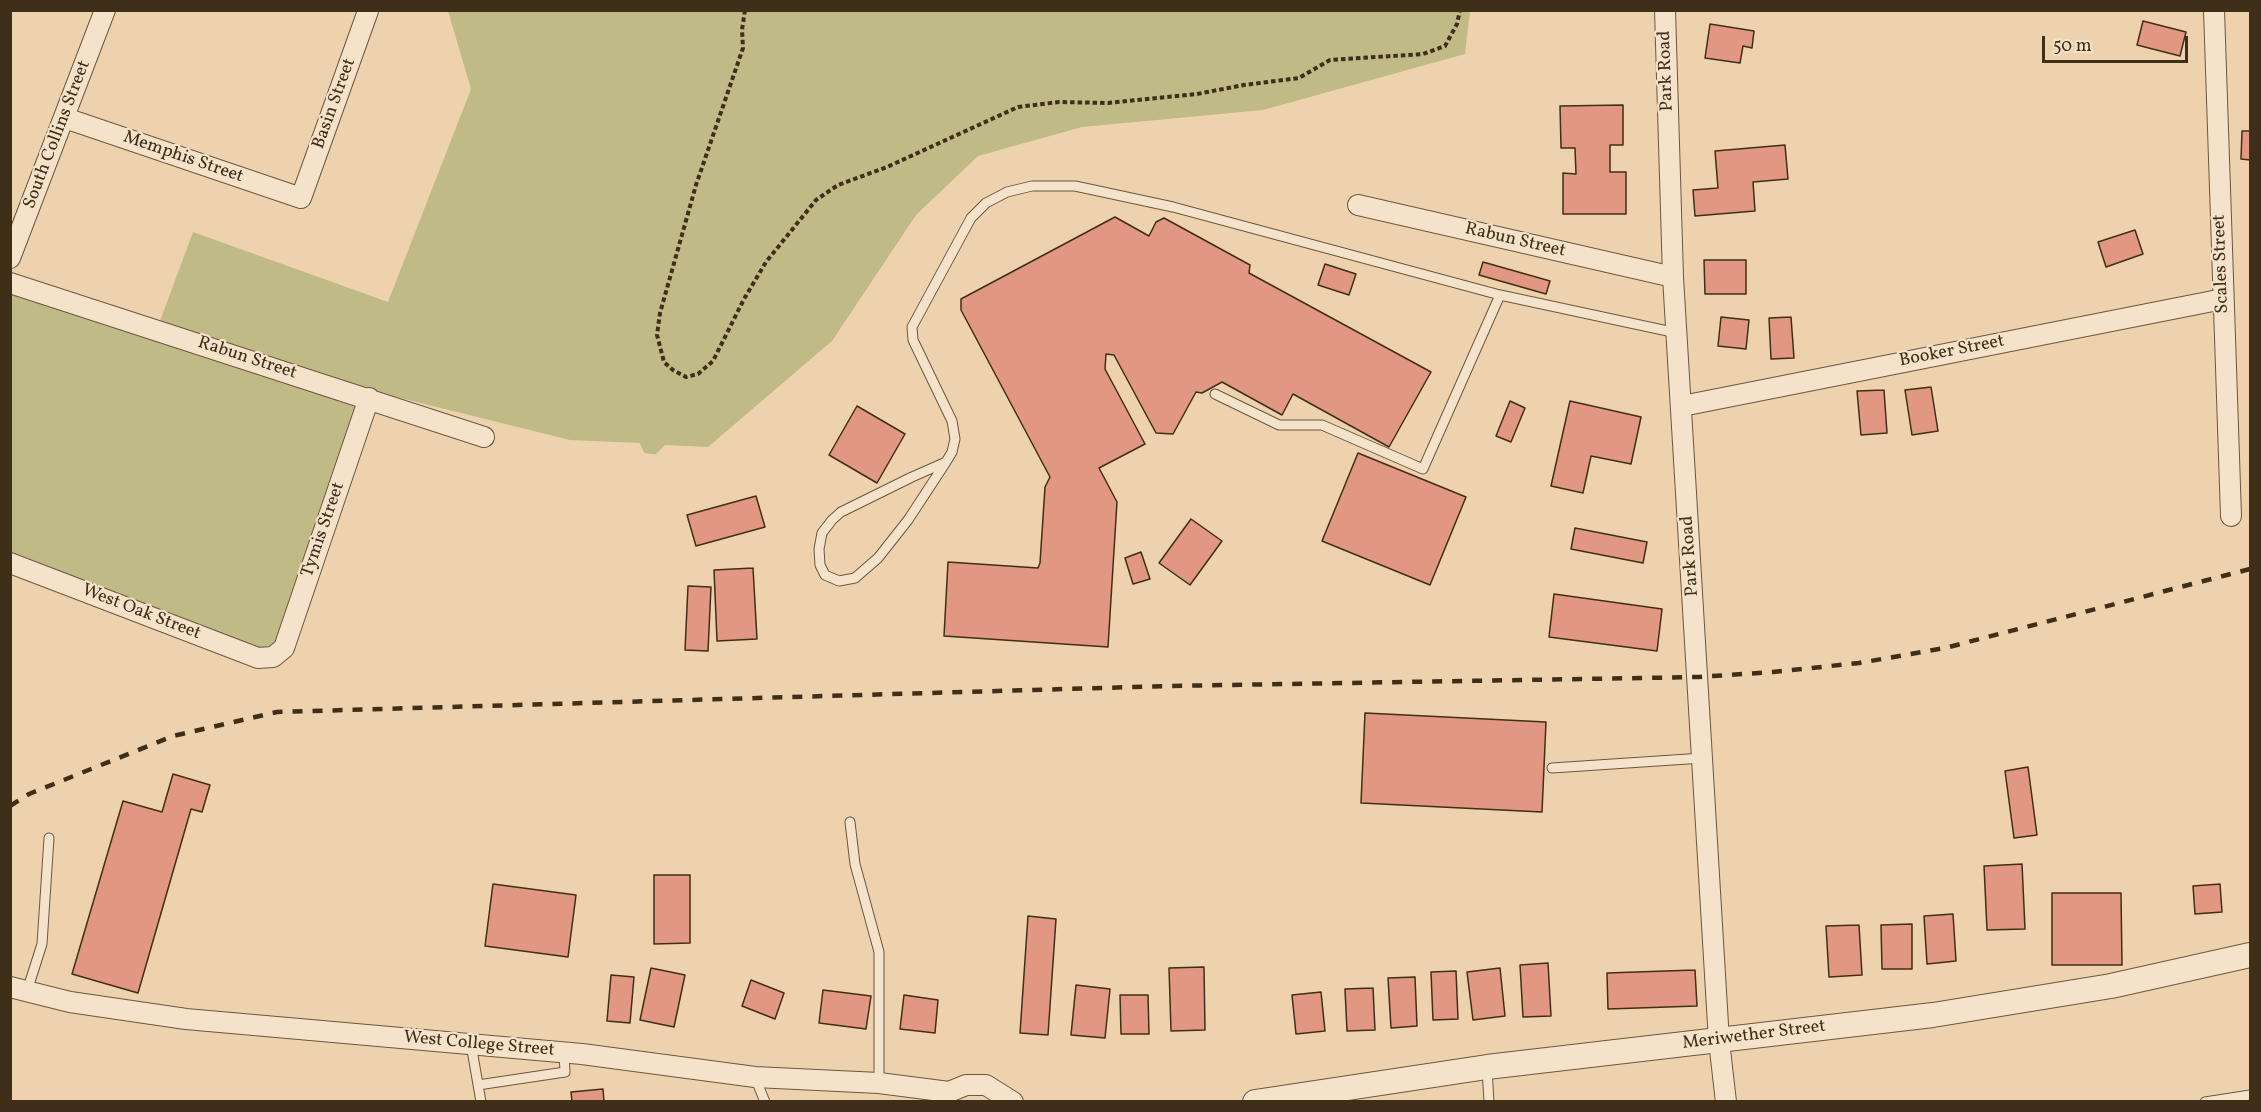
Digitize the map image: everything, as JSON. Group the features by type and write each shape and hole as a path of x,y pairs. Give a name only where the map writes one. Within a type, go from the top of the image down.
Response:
{"street":[{"name":"South Collins Street","path":"10,258 105,10"},
{"name":"Park Road","path":"1665,10 1673,277 1719,1041 1726,1101"},
{"name":"Scales Street","path":"2214,10 2231,516"},
{"name":"Basin Street","path":"301,198 368,11"},
{"name":"Memphis Street","path":"65,118 301,198"},
{"name":"Rabun Street","path":"1358,206 1673,277"},
{"name":"Rabun Street","path":"10,283 484,437"},
{"name":"Booker Street","path":"1682,406 2223,299"},
{"name":"Tymis Street","path":"273,657 284,648 369,398"},
{"name":"West Oak Street","path":"10,563 258,658 273,657"},
{"name":"Meriwether Street","path":"1255,1101 1487,1067 1719,1041 1978,1008 2111,986 2250,955"},
{"name":"West College Street","path":"19,989 70,1002 186,1019 564,1052 755,1077 879,1083 956,1097 966,1085 986,1085 1013,1101"}],"lane":[{"path":"946,462 841,512 832,520 822,533 819,549 820,566 825,575 839,581 855,578 878,558 908,520 946,462 952,452 955,439 952,420 913,340 912,327 971,218 986,203 1007,192 1032,186 1075,186 1173,207 1500,295 1677,333"},
{"path":"1215,394 1279,424 1322,425 1423,469 1500,295"},
{"path":"1552,768 1703,758"},
{"path":"850,822 855,864 879,952 881,1008 879,1083"},
{"path":"19,989 42,944 49,837"},
{"path":"471,1044 481,1101"},
{"path":"478,1085 565,1072 564,1052"},
{"path":"1487,1067 1489,1101"},
{"path":"755,1077 765,1101"},
{"path":"2205,1101 2250,1095"}],"path":[{"path":"745,10 742,30 743,48 696,185 660,313 657,335 664,362 686,377 698,374 713,361 744,299 766,262 816,200 838,185 887,167 1018,107 1059,102 1107,103 1197,94 1299,78 1330,60 1423,54 1445,46 1457,24 1460,10"}],"shaded area":[{"path":"448,11 1470,11 1465,54 1263,110 1082,127 978,156 916,215 832,341 708,447 665,445 656,454 644,453 640,443 570,440 368,390 272,658 11,562 10,278 160,321 193,232 388,302 471,89"}],"building":[{"path":"2143,21 2186,32 2180,56 2137,45"},
{"path":"1710,24 1754,31 1752,48 1743,46 1740,63 1705,58"},
{"path":"1623,105 1623,145 1610,145 1610,172 1626,172 1626,214 1563,214 1563,173 1576,174 1575,148 1561,148 1560,106"},
{"path":"2242,131 2250,131 2250,160 2241,159"},
{"path":"1785,145 1788,179 1753,182 1755,211 1695,216 1693,190 1718,188 1715,151"},
{"path":"1115,217 1149,236 1156,222 1164,218 1250,265 1249,273 1431,372 1389,447 1293,394 1282,415 1222,382 1202,393 1196,392 1173,434 1156,433 1114,355 1106,354 1105,369 1145,444 1099,468 1117,502 1108,647 944,636 948,562 1038,568 1045,487 1050,477 961,310 961,299"},
{"path":"2135,230 2143,254 2106,267 2098,242"},
{"path":"1704,260 1746,260 1746,294 1705,294"},
{"path":"1483,262 1550,281 1546,294 1479,275"},
{"path":"1325,264 1356,274 1349,295 1318,285"},
{"path":"1721,317 1749,320 1746,349 1718,346"},
{"path":"1791,317 1794,358 1771,359 1769,318"},
{"path":"1931,387 1938,431 1912,435 1905,390"},
{"path":"1884,390 1887,433 1861,435 1857,391"},
{"path":"1510,401 1525,408 1511,442 1496,436"},
{"path":"1570,401 1641,417 1631,464 1591,456 1583,493 1551,486"},
{"path":"857,406 905,434 877,483 829,455"},
{"path":"1358,453 1466,497 1430,585 1322,541"},
{"path":"756,496 765,527 696,546 687,515"},
{"path":"1191,519 1222,541 1190,585 1159,563"},
{"path":"1575,528 1647,542 1643,563 1571,549"},
{"path":"1141,552 1150,579 1133,584 1125,558"},
{"path":"753,568 757,639 717,641 714,570"},
{"path":"688,586 711,587 708,651 685,650"},
{"path":"1554,594 1662,609 1657,651 1549,637"},
{"path":"1365,713 1546,722 1542,812 1361,803"},
{"path":"2028,767 2037,835 2014,838 2005,771"},
{"path":"173,774 210,785 202,812 191,809 138,993 72,974 123,801 162,812"},
{"path":"2022,864 2025,929 1987,930 1984,866"},
{"path":"654,875 690,875 690,943 654,944"},
{"path":"493,884 576,895 568,957 485,946"},
{"path":"2220,884 2222,912 2195,914 2193,886"},
{"path":"2052,893 2121,893 2122,965 2052,965"},
{"path":"1953,914 1956,961 1927,964 1924,916"},
{"path":"1028,916 1056,919 1048,1035 1020,1033"},
{"path":"1912,924 1912,969 1882,969 1881,925"},
{"path":"1859,925 1862,975 1829,977 1826,926"},
{"path":"1548,963 1551,1016 1523,1017 1520,965"},
{"path":"1204,967 1205,1030 1171,1031 1169,968"},
{"path":"651,968 685,975 674,1027 640,1020"},
{"path":"1500,968 1505,1016 1473,1020 1467,972"},
{"path":"1695,970 1697,1006 1608,1009 1607,973"},
{"path":"1456,971 1458,1019 1433,1020 1431,972"},
{"path":"611,975 634,977 630,1023 607,1021"},
{"path":"1415,977 1417,1026 1391,1028 1388,978"},
{"path":"751,980 784,993 775,1019 742,1006"},
{"path":"1076,985 1110,989 1105,1038 1071,1035"},
{"path":"1373,988 1375,1030 1347,1031 1345,989"},
{"path":"823,990 871,996 866,1029 819,1023"},
{"path":"1321,992 1325,1031 1296,1034 1292,995"},
{"path":"904,995 938,1000 935,1033 900,1029"},
{"path":"1120,995 1148,995 1149,1034 1121,1034"},
{"path":"603,1089 604,1102 572,1102 571,1092"}],"railway":[{"path":"10,806 29,794 173,736 277,712 1168,686 1699,677 1773,672 1859,663 1945,648 2250,569"}]}
